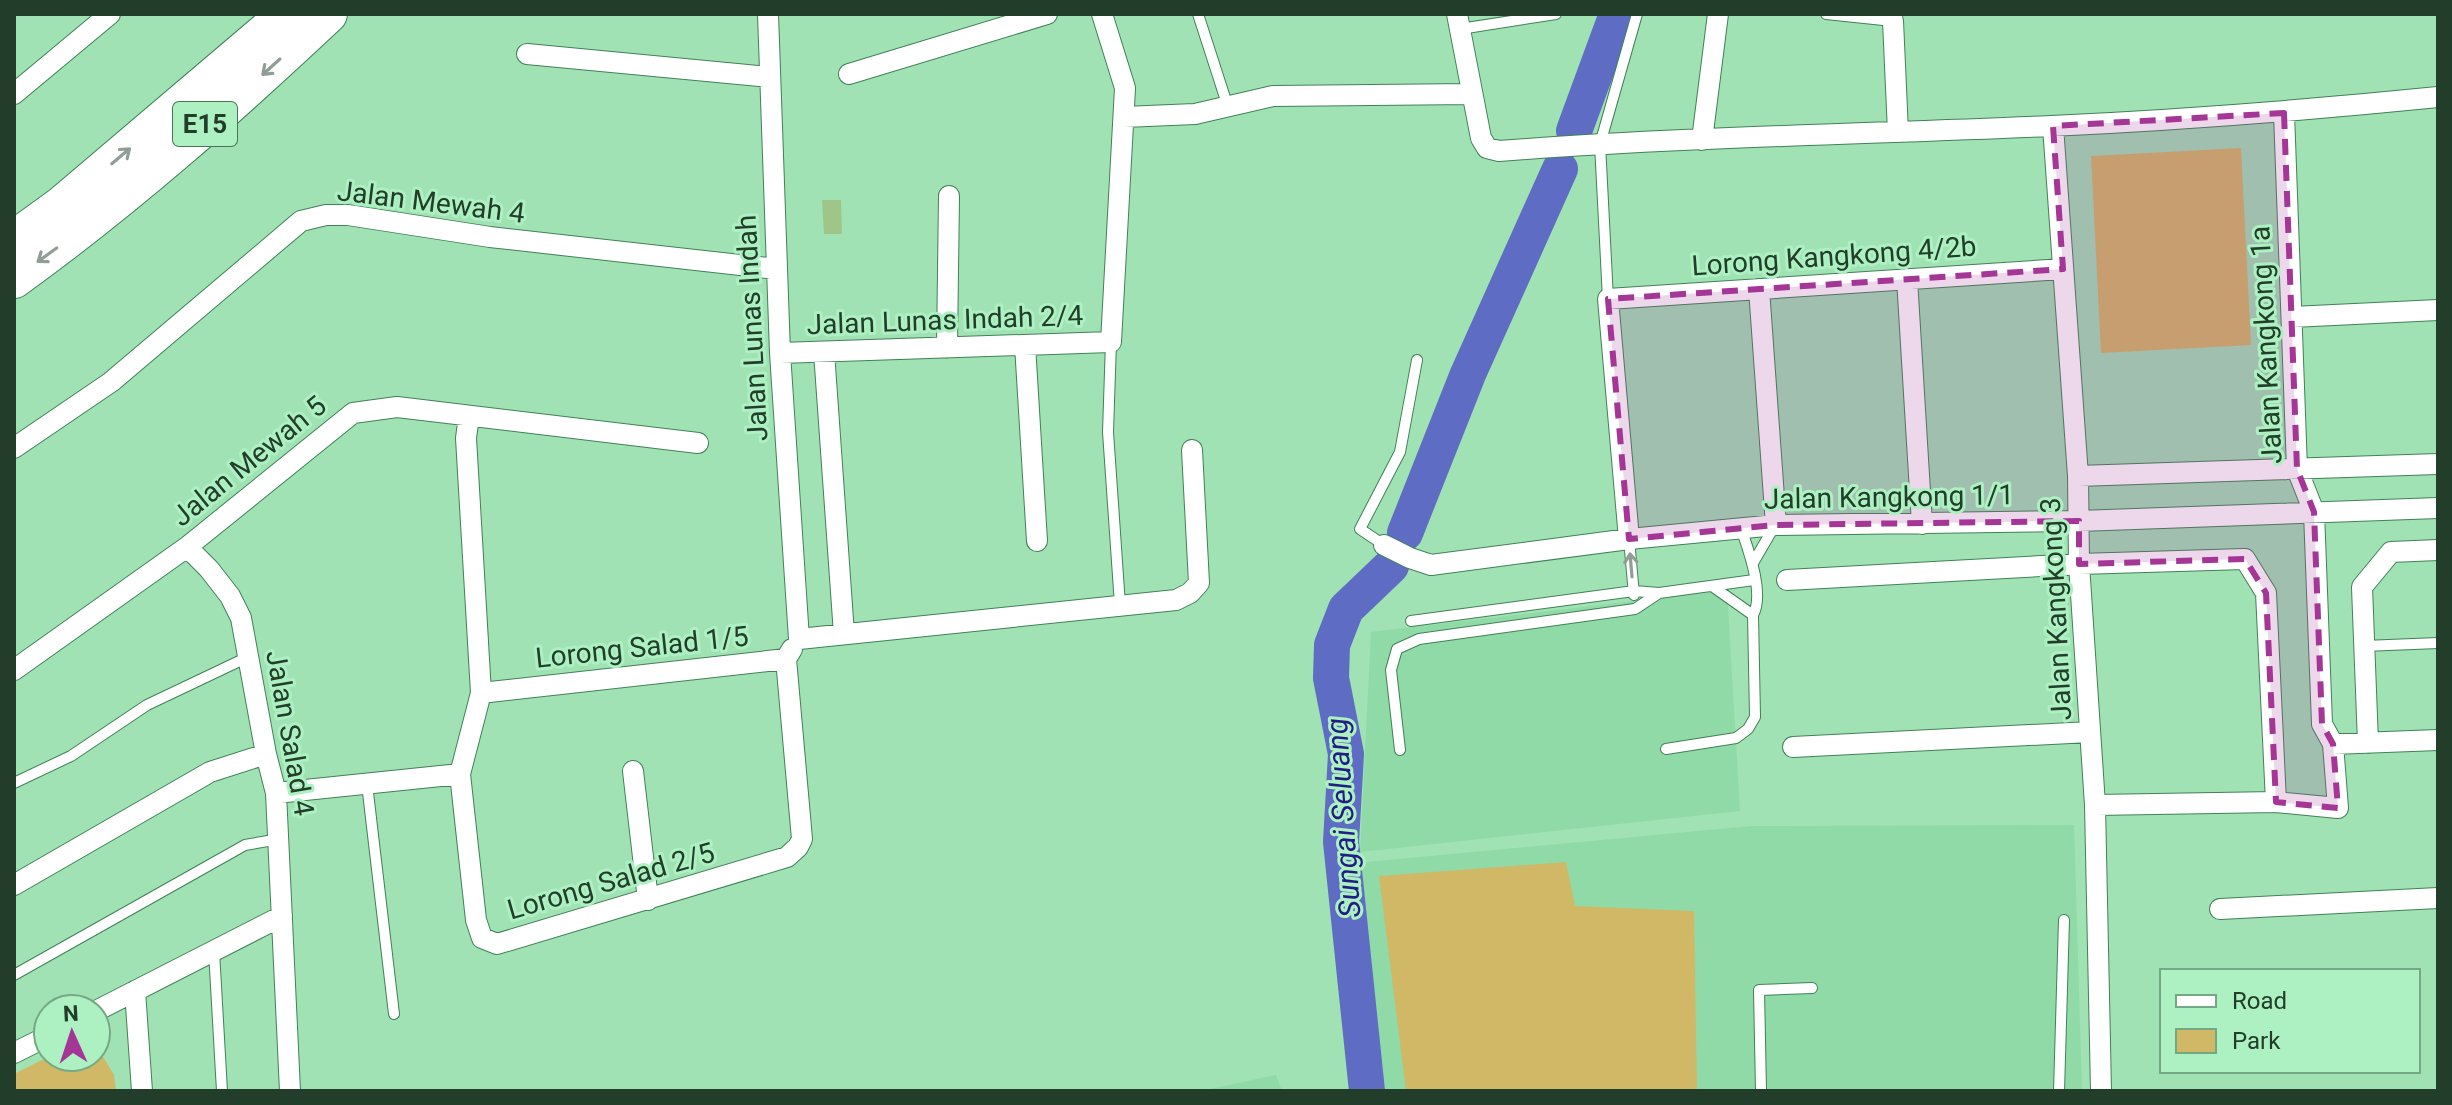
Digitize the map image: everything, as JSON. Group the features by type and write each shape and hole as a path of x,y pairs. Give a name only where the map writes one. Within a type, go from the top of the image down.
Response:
{"highway":[{"name":"E15","path":"14,279 70,219 287,14"},
{"name":"E15","path":"14,240 70,219 274,65 328,14"}],"street":[{"path":"14,94 110,14"},
{"name":"Jalan Lunas Indah","path":"768,14 780,353 799,639"},
{"path":"849,74 1047,14"},
{"path":"1102,14 1125,88 1111,342"},
{"path":"1702,140 1718,14"},
{"path":"1893,21 1898,132"},
{"path":"1458,22 1481,138 1487,148 1499,151 2284,113 2438,97"},
{"path":"527,54 770,77"},
{"path":"1124,117 1195,114 1273,96 1471,94"},
{"name":"Jalan Kangkong 1a","path":"2276,802 2338,808 2333,744 2322,724 2314,512 2297,469 2284,113"},
{"name":"Jalan Kangkong 3","path":"2053,126 2078,476 2079,564 2095,805 2101,1091"},
{"path":"947,348 949,196"},
{"name":"Jalan Mewah 4","path":"14,448 111,382 301,221 326,215 348,215 490,237 776,269"},
{"name":"Lorong Kangkong 4/2b","path":"1608,299 2063,269"},
{"path":"1907,279 1922,524"},
{"path":"1759,289 1776,525"},
{"path":"1608,299 1629,539"},
{"path":"2292,317 2438,310"},
{"name":"Jalan Lunas Indah 2/4","path":"780,353 1111,342"},
{"path":"1025,345 1037,541"},
{"path":"824,352 844,634"},
{"name":"Jalan Mewah 5","path":"14,670 187,547 353,413 397,407 698,443"},
{"name":"Lorong Salad 2/5","path":"469,416 466,438 481,693 460,774 476,920 482,938 497,944 787,857 798,847 802,839 786,659"},
{"path":"799,639 1176,600 1190,593 1199,583 1192,450"},
{"path":"2078,476 2438,464"},
{"name":"Jalan Kangkong 1/1","path":"1384,545 1431,565 1629,539 1776,525 2079,521 2438,508"},
{"name":"Jalan Salad 4","path":"187,547 230,596 241,618 276,793 290,1091"},
{"path":"2368,743 2362,587 2391,552 2438,550"},
{"path":"1787,580 2079,564 2245,559 2266,593 2276,802 2095,805"},
{"name":"Lorong Salad 1/5","path":"481,693 786,659 799,639"},
{"path":"1793,747 2090,732"},
{"path":"2333,744 2438,740"},
{"path":"14,885 210,772 266,754"},
{"path":"633,771 648,900"},
{"path":"276,793 460,774"},
{"path":"2220,909 2438,898"},
{"path":"112,1003 282,916"},
{"path":"135,991 142,1091"},
{"path":"14,1053 32,1044"}],"lane":[{"path":"1198,14 1228,107"},
{"path":"1458,22 1556,14"},
{"path":"1608,299 1592,145 1637,14"},
{"path":"1826,14 1893,21"},
{"path":"1111,342 1108,432 1120,605"},
{"path":"1384,545 1360,529 1400,452 1417,360"},
{"path":"1753,563 1776,525"},
{"path":"1666,749 1736,738 1748,729 1755,717 1753,615 1756,608 1753,563 1741,528"},
{"path":"1629,539 1635,609"},
{"path":"1411,621 1634,591 1659,593 1754,580"},
{"path":"1712,586 1753,615"},
{"path":"1400,750 1391,670 1397,649 1419,639 1635,609 1659,593"},
{"path":"2364,646 2438,643"},
{"path":"14,783 71,756 147,705 248,657"},
{"path":"367,784 394,1014"},
{"path":"14,975 245,845 279,839"},
{"path":"2059,1091 2064,920"},
{"path":"214,951 222,1091"},
{"path":"1761,1091 1759,990 1812,988"}],"highlighted area":[{"path":"2284,113 2297,469 2314,512 2322,724 2333,744 2338,808 2276,802 2266,593 2245,559 2079,564 2079,521 1776,525 1629,539 1608,299 2063,269 2053,126"}],"shaded area":[{"path":"1727,590 1740,811 1360,852 1371,632"},
{"path":"2074,825 2082,1091 1384,1091 1356,863 1751,826"},
{"path":"1276,1075 1282,1091 1201,1091"}],"green space":[{"path":"2241,148 2251,345 2101,353 2091,156"},
{"path":"1566,862 1575,906 1694,911 1697,1091 1406,1091 1379,876"},
{"path":"32,1065 32,1073 112,1072 116,1091 14,1091 14,1074"}],"building":[{"path":"822,200 841,200 842,234 824,234"}],"waterway":[{"name":"Sungai Seluang","path":"1574,131 1617,14"},
{"name":"Sungai Seluang","path":"1405,533 1468,374 1560,169"},
{"name":"Sungai Seluang","path":"1367,1091 1341,842 1346,754 1331,678 1332,645 1346,609 1391,566"}]}
